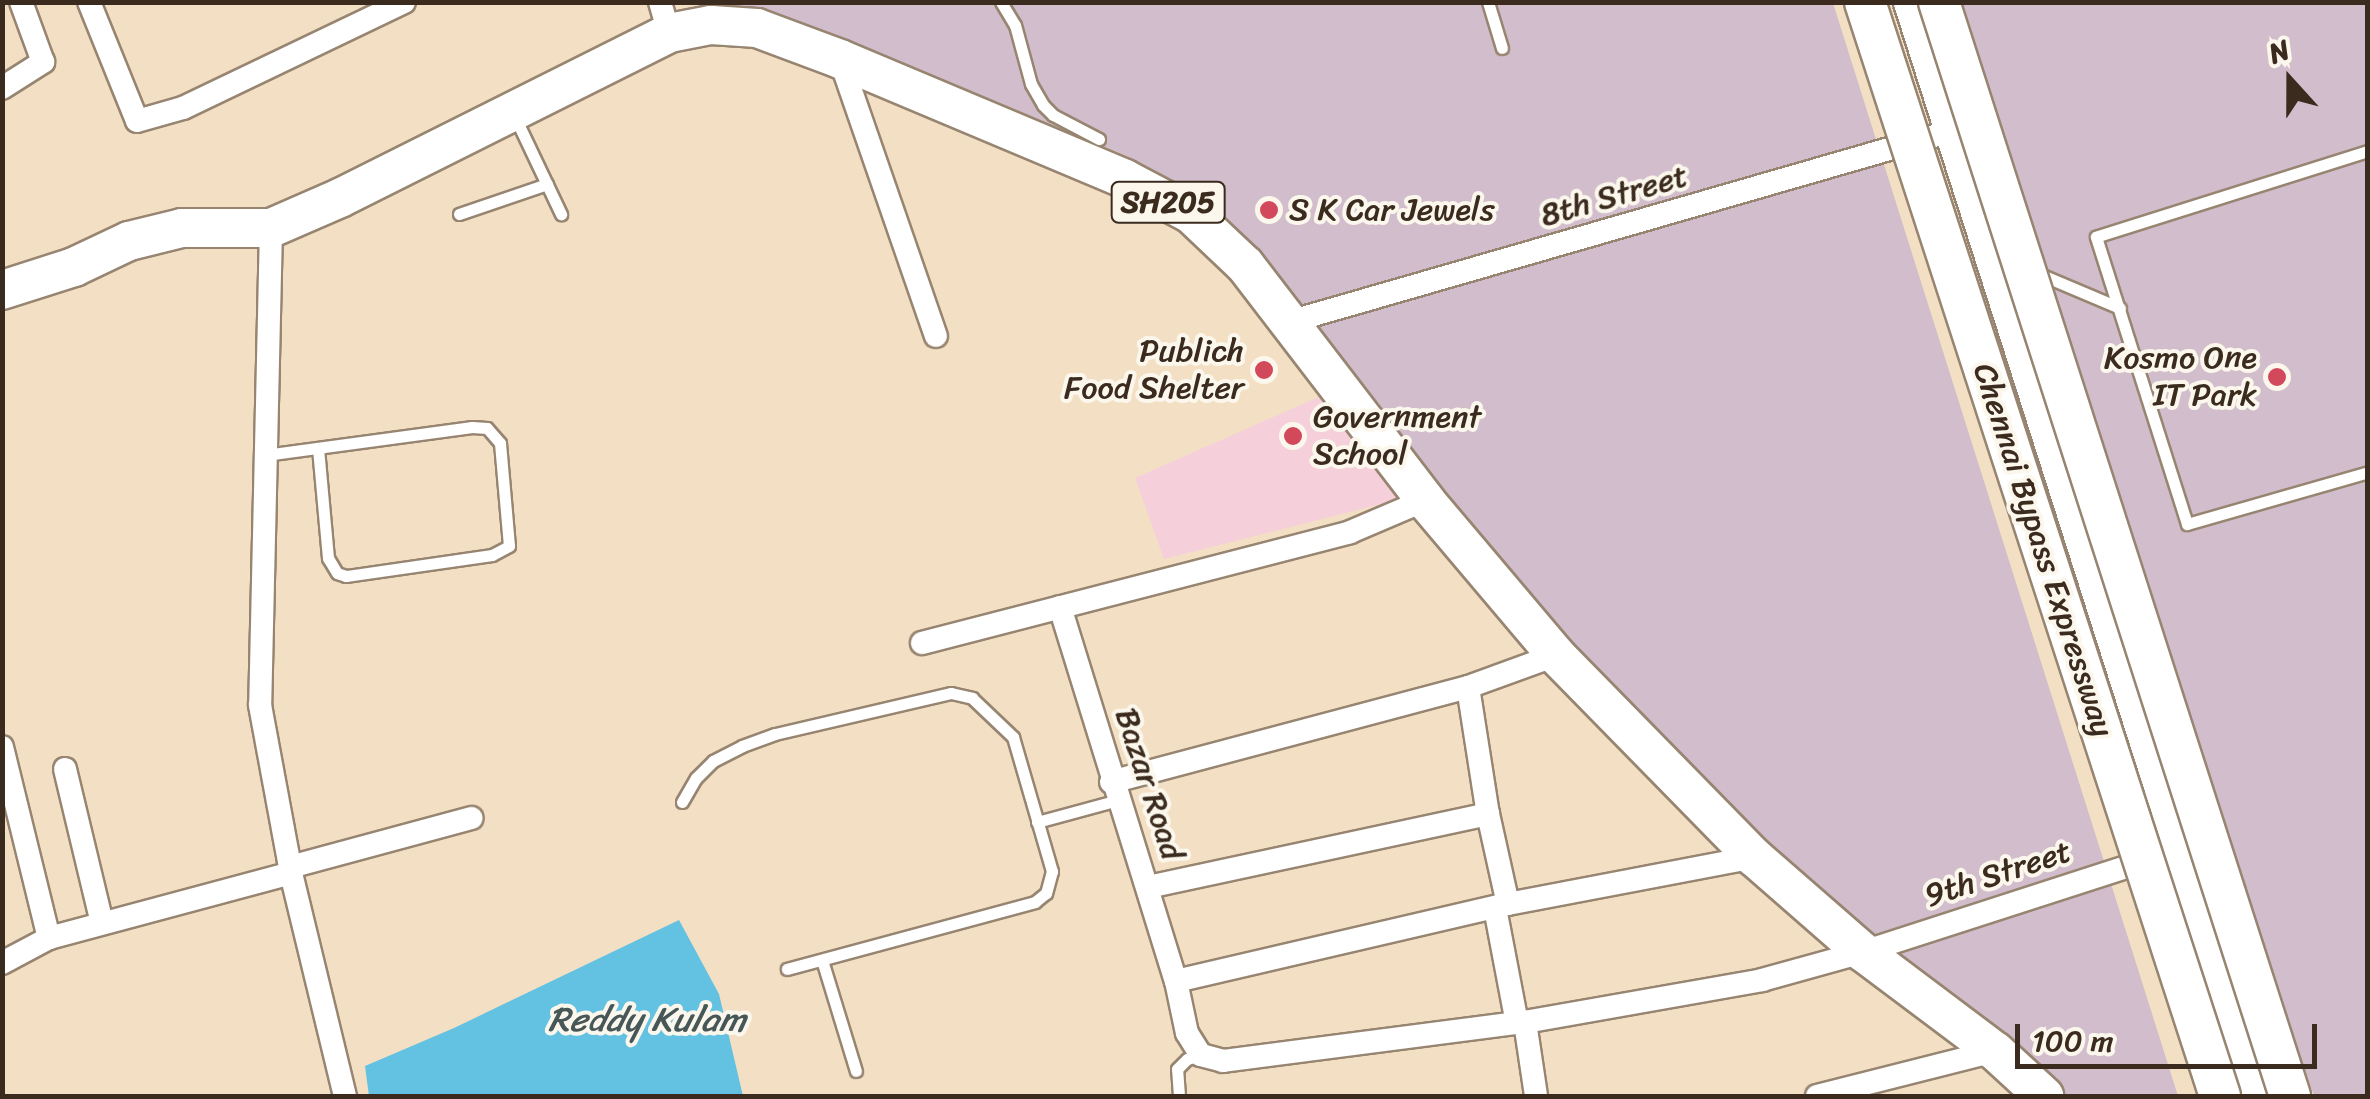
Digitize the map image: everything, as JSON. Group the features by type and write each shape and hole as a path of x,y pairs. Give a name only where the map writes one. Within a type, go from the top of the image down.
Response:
{"highway":[{"name":"Chennai Bypass Expressway","path":"1866,2 2220,1096"},
{"name":"Chennai Bypass Expressway","path":"1939,2 2290,1096"}],"main road":[{"path":"1883,2 1997,257 2234,1096"},
{"path":"1914,2 1941,135 2167,853 2262,1096"},
{"name":"SH205","path":"2,290 74,267 129,241 182,228 271,228 340,198 512,111 664,18 757,28 840,59 1124,180 1191,214 1245,264 1425,500 1556,655 1754,856 1862,952 1994,1051 2044,1096"}],"street":[{"path":"2,88 43,62 21,2"},
{"path":"89,2 137,121 183,108 404,2"},
{"path":"840,59 936,336"},
{"name":"8th Street","path":"1289,322 1941,135"},
{"path":"271,228 260,706 290,870 345,1096"},
{"path":"922,643 1350,532 1425,500"},
{"name":"Bazar Road","path":"1060,607 1114,792 1148,887 1187,1033 1202,1055"},
{"path":"1114,792 1468,687 1556,655"},
{"path":"1468,687 1501,906 1536,1096"},
{"path":"2,748 50,938"},
{"path":"65,769 102,924"},
{"path":"1148,887 1488,814"},
{"path":"2,963 50,938 470,818"},
{"name":"9th Street","path":"1202,1055 1224,1061 1521,1023 1762,980 1862,952 2167,853"},
{"path":"1176,981 1501,906 1754,856"},
{"path":"1817,1096 1994,1051"}],"lane":[{"path":"1002,2 1042,105 1099,139"},
{"path":"1488,2 1502,48"},
{"path":"512,111 562,214"},
{"path":"2368,151 2096,237 2187,524 2368,472"},
{"path":"459,214 546,184"},
{"path":"1997,257 2120,308"},
{"path":"266,455 318,448 488,428 500,443 509,546 492,555 346,576 337,573 328,558 318,448"},
{"path":"682,802 696,778 713,761 742,746 776,734 951,693 972,698 1012,737 1052,871 1046,893 1034,902 787,969"},
{"path":"1037,822 1114,792"},
{"path":"822,960 856,1071"},
{"path":"1179,1096 1177,1069 1187,1059 1202,1055"}],"shaded area":[{"path":"697,3 1833,3 2178,1096 2064,1096 1810,885 1570,646 1210,209 1127,156 823,30 700,10"},
{"path":"1962,3 2367,3 2367,1096 2314,1096 2215,808"},
{"name":"Government School","path":"1323,395 1405,498 1164,559 1135,478"}],"water":[{"name":"Reddy Kulam","path":"679,920 719,994 743,1096 369,1096 365,1066 454,1028"}],"place":[{"name":"S K Car Jewels","path":"1269,210"},
{"name":"Publich Food Shelter","path":"1264,370"},
{"name":"Kosmo One IT Park","path":"2277,377"},
{"name":"Government School","path":"1293,436"}]}
